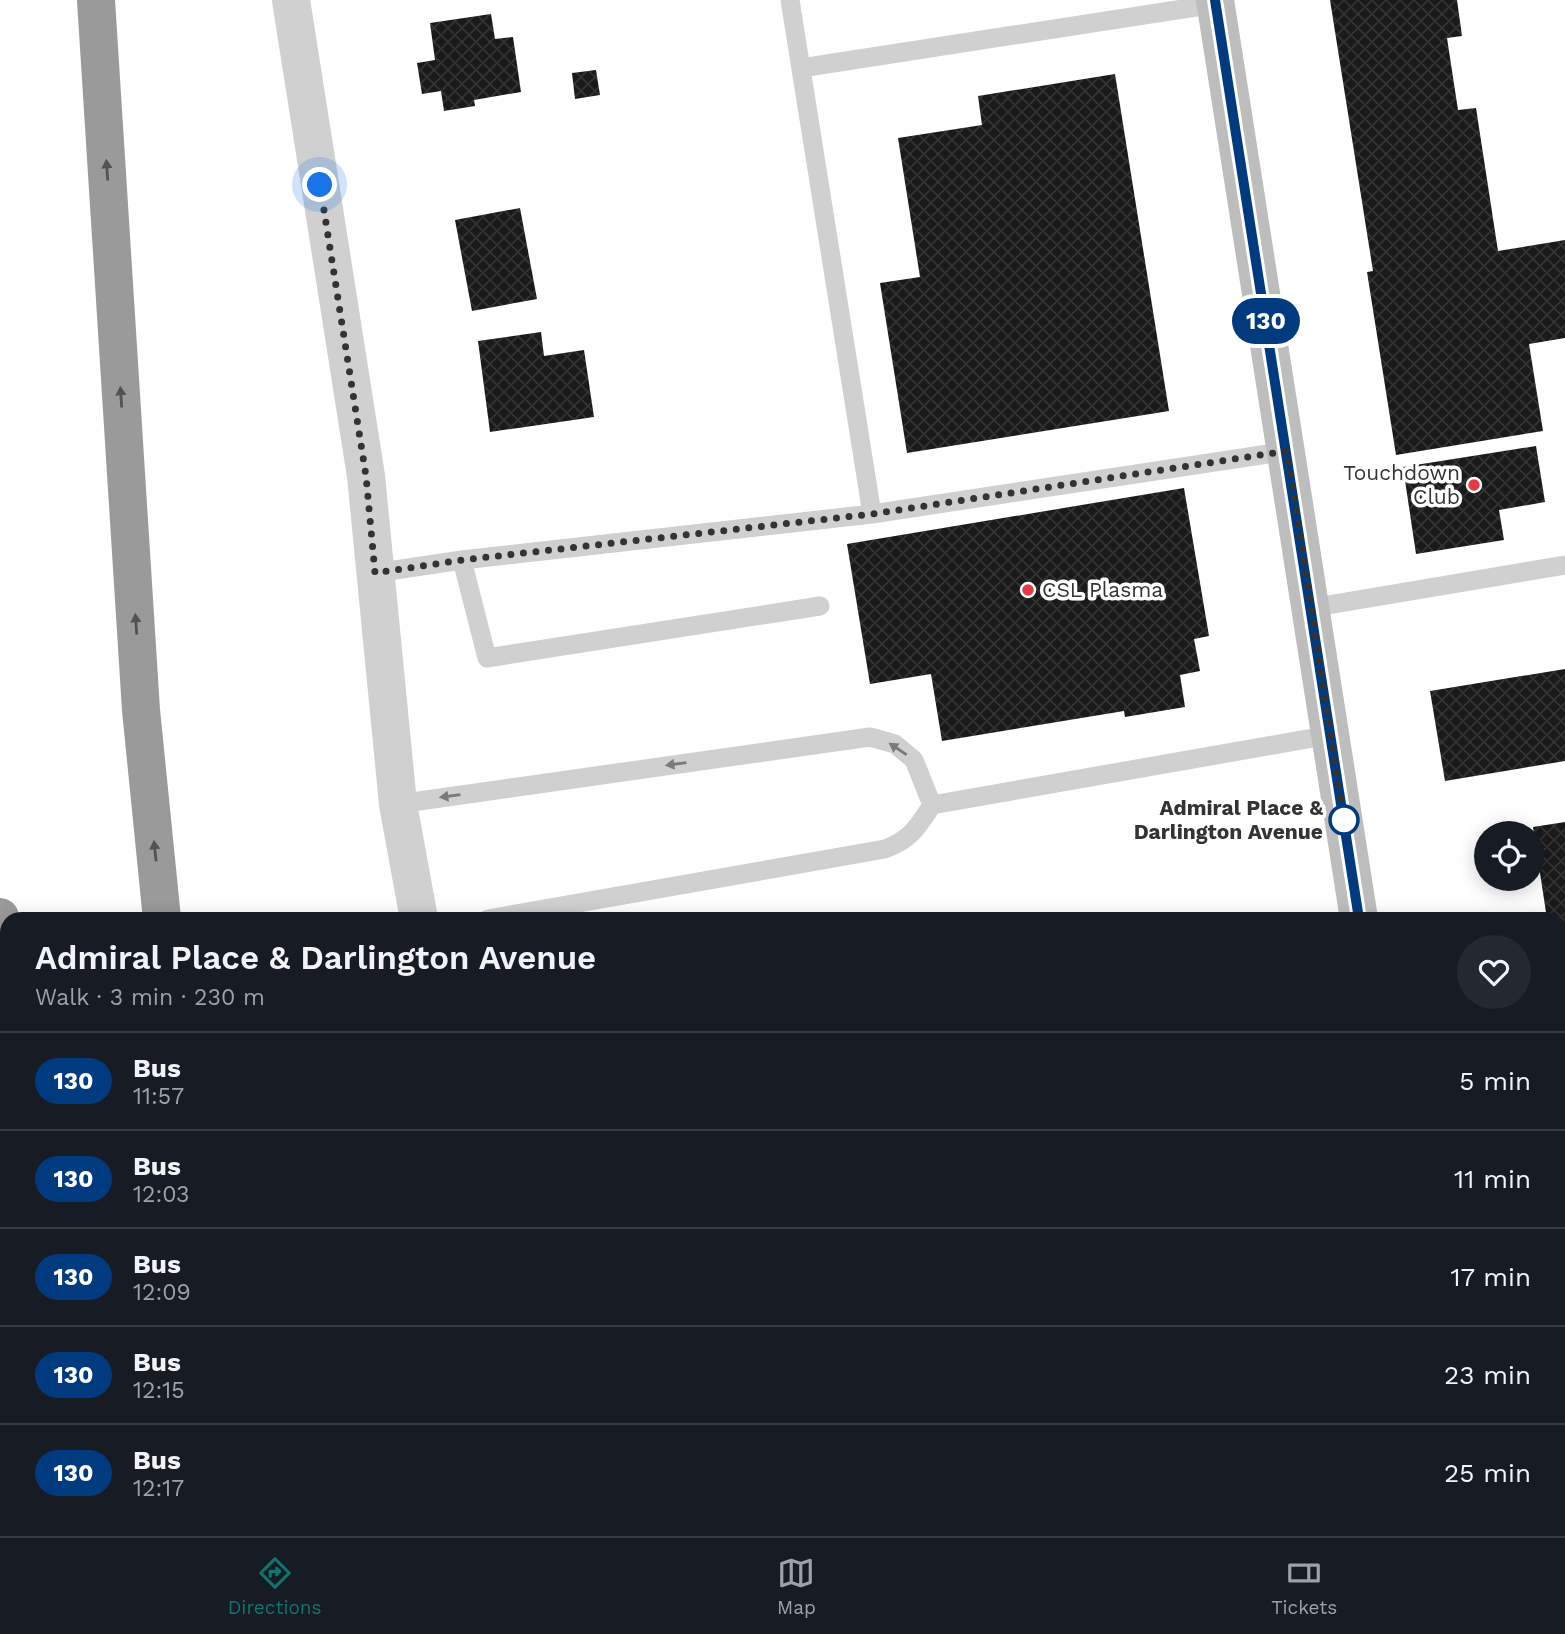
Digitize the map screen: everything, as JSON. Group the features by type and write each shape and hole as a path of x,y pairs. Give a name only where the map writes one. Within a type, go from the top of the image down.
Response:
{"highway":[{"path":"96,0 141,710 161,912"}],"main road":[{"path":"1215,2 1358,912"}],"street":[{"path":"291,0 366,476 398,804 418,912"}],"lane":[{"path":"790,0 872,514"},
{"path":"800,68 1215,2"},
{"path":"375,573 462,560 872,514 1287,451"},
{"path":"462,560 487,658 820,606"},
{"path":"1310,608 1565,565"},
{"path":"528,912 885,849 902,843 915,830 932,805 1330,735"},
{"path":"398,804 870,737 895,744 914,760 932,805"}],"building":[{"path":"1330,0 1457,0 1462,36 1447,38 1458,110 1476,108 1498,251 1565,240 1565,338 1529,344 1543,431 1396,455 1367,272 1373,271"},
{"path":"491,14 495,39 513,37 521,92 474,100 475,106 444,111 441,91 422,94 417,63 435,60 430,23"},
{"path":"596,70 600,95 575,99 572,73"},
{"path":"1115,74 1169,411 907,453 880,283 920,277 898,138 982,125 978,96"},
{"path":"520,208 537,299 472,311 455,220"},
{"path":"541,332 544,356 584,350 594,417 490,432 478,341"},
{"name":"Touchdown Club","path":"1536,446 1545,502 1499,510 1504,540 1416,554 1403,467"},
{"name":"CSL Plasma","path":"1184,488 1209,636 1194,639 1200,671 1180,675 1185,707 1125,717 1124,711 942,741 931,674 870,684 847,544"},
{"path":"1565,669 1565,761 1445,781 1430,691"},
{"path":"1565,822 1565,912 1546,912 1543,891 1544,825"}],"bus line":[{"name":"130","path":"1215,0 1358,912"}],"place":[{"name":"Touchdown Club","path":"1474,485"},
{"name":"CSL Plasma","path":"1028,590"},
{"name":"Admiral Place & Darlington Avenue","path":"1344,820"}],"route":[{"path":"320,185 366,476 375,573 462,560 872,514 1287,451 1344,820"}]}
